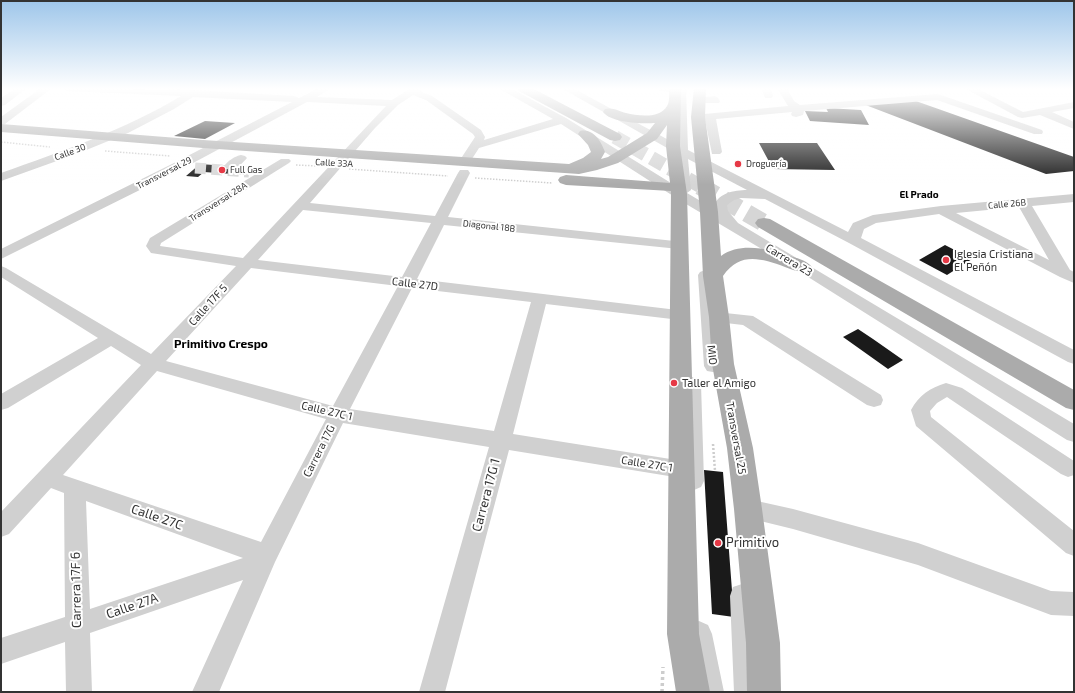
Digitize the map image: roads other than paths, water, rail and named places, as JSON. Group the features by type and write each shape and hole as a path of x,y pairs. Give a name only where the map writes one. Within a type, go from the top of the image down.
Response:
{"main road":[{"path":"584,120 615,137"},
{"path":"602,120 629,134"},
{"path":"619,156 652,136 664,120"},
{"name":"Transversal 25","path":"676,120 688,154 688,200 679,245 681,469 683,634 694,692"},
{"name":"Transversal 25","path":"688,154 703,120"},
{"name":"Calle 33A","path":"1,128 110,136 200,153 236,162 340,162"},
{"path":"553,168 577,166 594,158 598,152 597,146 585,134"},
{"name":"Calle 33A","path":"1,137 88,145 463,171 688,200"},
{"name":"Calle 33A","path":"463,171 553,168 575,170 587,168 619,156"},
{"name":"Transversal 25","path":"688,200 713,276 719,317 723,364 740,448 762,643 764,692"},
{"name":"Carrera 23","path":"776,215 1064,384 1074,401"},
{"path":"713,276 724,261 734,256 744,254 754,253 769,256 802,267"}],"street":[{"name":"Calle 30","path":"1,177 88,145 145,120"},
{"name":"Transversal 29","path":"1,255 176,167 259,120"},
{"name":"Calle 17F 5","path":"1,527 154,364 378,120"},
{"path":"461,120 477,132 480,137 475,146"},
{"path":"475,146 561,120"},
{"name":"Carrera 23","path":"563,120 688,200 802,267 1074,434"},
{"name":"Carrera 23","path":"625,120 688,154 776,215 854,240 1074,358"},
{"name":"MIO","path":"683,120 688,154"},
{"name":"MIO","path":"693,120 688,154 688,200 694,441 695,559 699,636 711,692"},
{"path":"705,120 716,152"},
{"path":"1004,120 1038,132"},
{"path":"1061,120 1074,126"},
{"name":"Carrera 17G","path":"204,692 265,559 338,415 440,221 475,146"},
{"name":"Transversal 29","path":"1,245 200,153"},
{"name":"Transversal 28A","path":"153,246 156,242 282,162"},
{"path":"250,172 264,174"},
{"path":"741,231 728,221 721,212 721,204 726,199 736,195 753,194 771,198 776,215"},
{"name":"Calle 26B","path":"854,240 854,234 858,226 870,220 941,210 1074,198"},
{"name":"MIO","path":"688,200 717,388 729,446 736,511 745,638 746,692"},
{"path":"1023,202 1069,276"},
{"name":"Diagonal 18B","path":"300,206 679,245"},
{"path":"941,210 1069,276"},
{"name":"Calle 27D","path":"153,246 156,250 246,263 680,315"},
{"name":"Calle 27C 1","path":"1,271 154,364 338,415 500,442 681,469"},
{"name":"Carrera 17G 1","path":"432,692 540,298"},
{"path":"719,317 747,320 874,400"},
{"path":"1,403 111,338"},
{"path":"1068,468 956,393 945,390 940,392 924,402 920,410 923,421 1074,545"},
{"name":"Calle 27C","path":"47,478 265,559"},
{"name":"Carrera 17F 6","path":"75,488 79,692"},
{"path":"748,509 793,519 918,554 1051,603 1073,607"},
{"name":"Calle 27A","path":"1,651 265,559"},
{"path":"683,634 685,692"},
{"path":"762,643 774,692"}],"tunnel":[{"path":"615,137 702,187"},
{"path":"195,168 249,172"},
{"path":"700,186 764,223"}],"place":[{"name":"Droguería","path":"738,164"},
{"name":"Full Gas","path":"222,170"},
{"name":"Iglesia Cristiana El Peñón","path":"946,260"},
{"name":"Taller el Amigo","path":"674,383"},
{"name":"Primitivo","path":"718,543"}],"district":[{"name":"El Prado","path":"919,195"},
{"name":"Primitivo Crespo","path":"221,344"}]}
